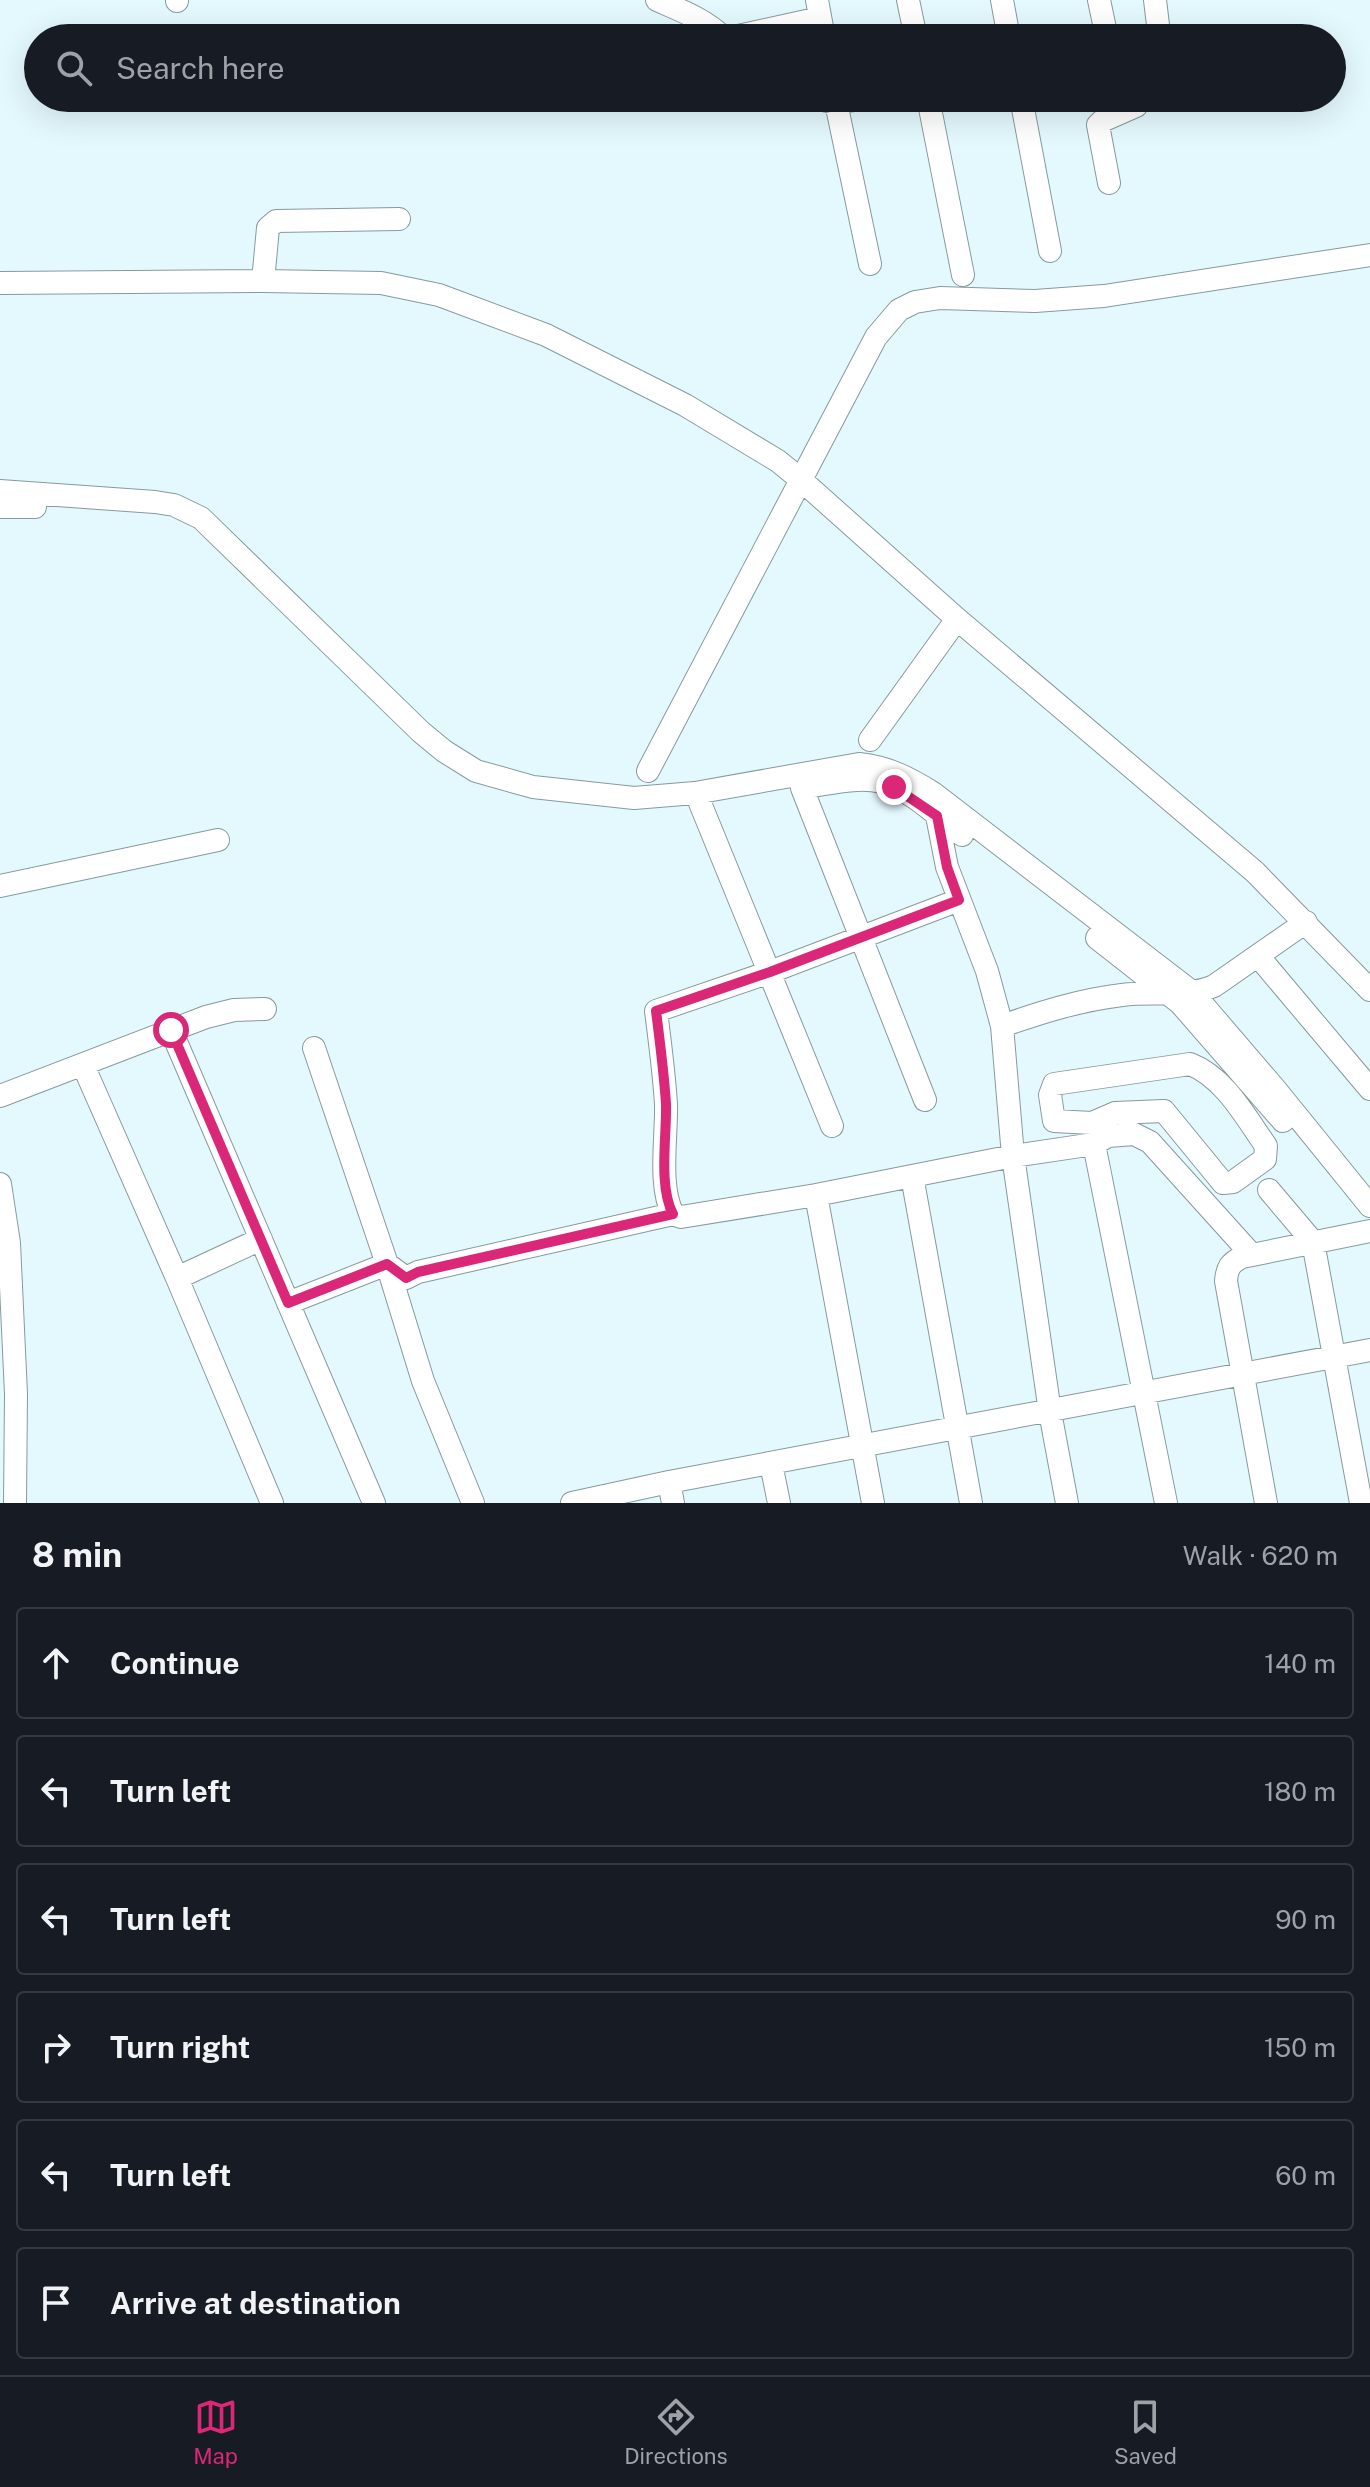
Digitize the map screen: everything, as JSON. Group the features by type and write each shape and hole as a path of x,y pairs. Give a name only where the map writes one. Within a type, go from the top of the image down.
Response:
{"street":[{"path":"657,0 708,24"},
{"path":"908,0 913,24"},
{"path":"1002,0 1006,24"},
{"path":"1099,0 1104,24"},
{"path":"1155,0 1158,24"},
{"path":"796,24 821,19"},
{"path":"831,112 870,264"},
{"path":"931,112 963,275"},
{"path":"1024,112 1050,251"},
{"path":"1109,183 1098,125 1124,112"},
{"path":"263,281 268,228 276,221 399,219"},
{"path":"648,771 876,337 899,310 915,302 940,298 1035,301 1104,296 1370,255"},
{"path":"0,283 381,283 439,295 546,335 685,405 778,461 800,479 957,619 1255,872 1370,990"},
{"path":"0,491 155,502 187,510 212,526 382,696 444,751 476,771 501,779 571,798 652,798 859,764 895,771 933,793 1192,992 1370,1206"},
{"path":"0,507 49,507 178,522 203,538 437,762 462,776 502,790 636,808 700,803 859,780 883,782 905,793 937,816 1168,992 1255,1090 1370,1229 1252,1255 1232,1262 1227,1270 1226,1281 1266,1503"},
{"path":"870,740 957,619"},
{"path":"802,788 925,1100"},
{"path":"700,803 832,1126"},
{"path":"937,816 947,867 987,971 1002,1026 1013,1156 1050,1412 1067,1503"},
{"path":"0,886 218,840"},
{"path":"673,1214 669,1208 665,1175 666,1107 656,1011 770,972 959,900"},
{"path":"1002,1026 1076,1002 1144,992 1192,992 1214,986 1306,922"},
{"path":"1258,956 1370,1089"},
{"path":"0,1096 171,1030 234,1010 265,1009"},
{"path":"171,1030 374,1503"},
{"path":"314,1048 423,1381 473,1503"},
{"path":"1190,1064 1204,1069 1237,1104 1267,1152 1265,1159 1233,1182 1223,1183 1164,1111 1115,1113 1092,1123 1054,1121 1050,1095 1054,1084 1190,1064"},
{"path":"83,1065 272,1503"},
{"path":"1237,1104 1255,1090"},
{"path":"387,1264 406,1278 418,1272 673,1214 681,1217 816,1195 1013,1156 1094,1144 1108,1136 1134,1134 1150,1142 1252,1255"},
{"path":"1094,1144 1166,1503"},
{"path":"912,1176 971,1503"},
{"path":"0,1184 9,1243 16,1394 15,1503"},
{"path":"1269,1190 1313,1242 1361,1503"},
{"path":"816,1195 873,1503"},
{"path":"177,1278 261,1239"},
{"path":"288,1303 387,1264"},
{"path":"576,1503 671,1493 771,1464 1370,1350"},
{"path":"771,1464 779,1503"}],"route":[{"path":"171,1030 288,1303 387,1264 406,1278 418,1272 673,1214 669,1208 665,1175 666,1107 656,1011 770,972 959,900 947,867 937,816 894,787"}]}
